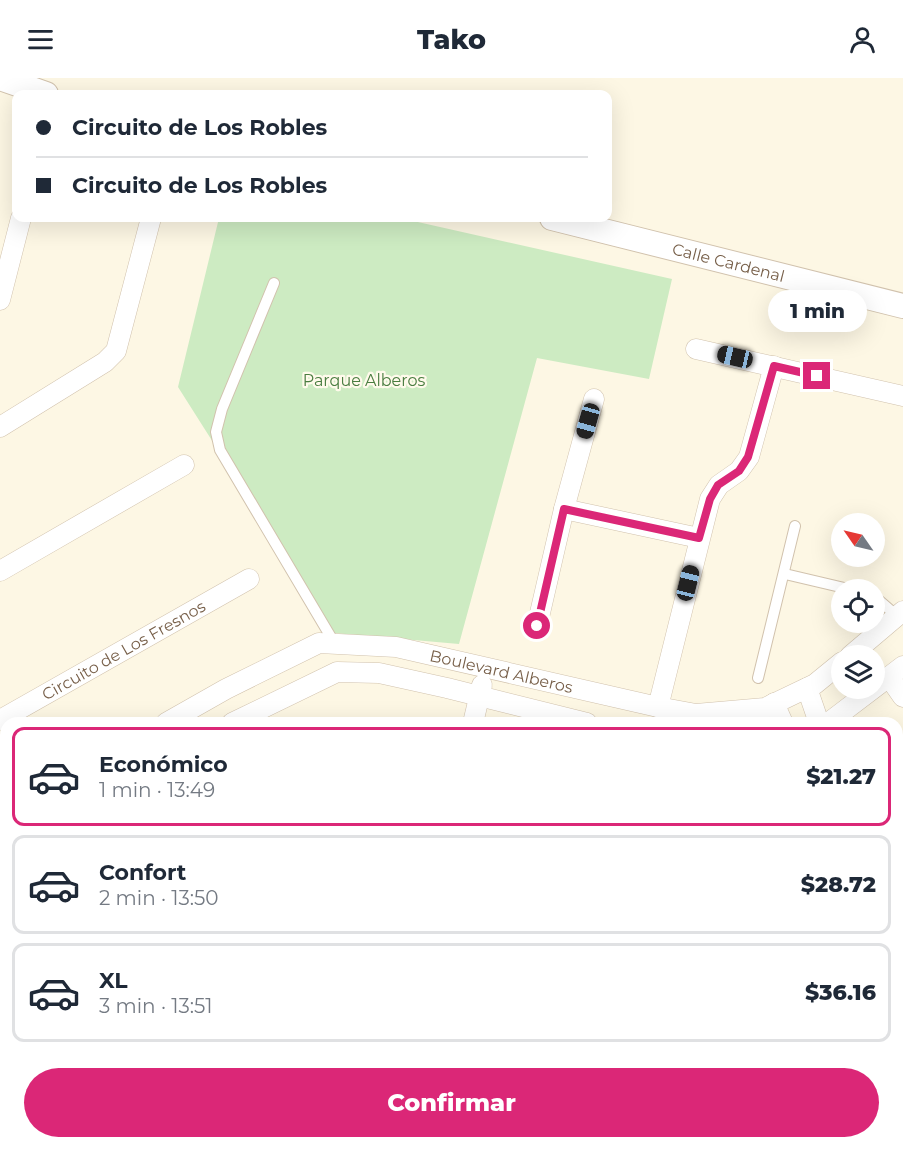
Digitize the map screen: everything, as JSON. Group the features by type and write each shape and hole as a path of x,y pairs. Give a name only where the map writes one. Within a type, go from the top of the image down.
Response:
{"street":[{"path":"0,78 34,90"},
{"path":"0,300 20,222"},
{"path":"0,427 105,362 116,351 150,222"},
{"name":"Calle Cardenal","path":"568,222 903,306"},
{"path":"696,349 903,396"},
{"path":"658,707 710,499 718,485 739,471 748,457 774,366"},
{"path":"537,626 564,509 594,399"},
{"path":"0,571 184,465"},
{"path":"564,509 699,538"},
{"name":"Circuito de Los Fresnos","path":"5,717 249,579"},
{"path":"863,645 900,613"},
{"name":"Boulevard Alberos","path":"177,717 226,689 318,644 396,647 485,669 696,714 765,708 815,684 831,671"},
{"path":"474,717 485,669"},
{"path":"836,717 896,671 903,697"},
{"name":"Boulevard Alberos","path":"246,717 338,672 379,674 447,688 562,717"},
{"path":"807,688 817,717"},
{"path":"226,689 236,717"},
{"path":"774,703 780,717"}],"lane":[{"path":"274,283 222,409 216,432 220,450 335,645"},
{"path":"758,678 795,526"},
{"path":"785,574 831,585"},
{"path":"885,603 900,613"}],"green space":[{"name":"Parque Alberos","path":"218,222 418,222 672,279 649,379 537,358 459,644 334,633 178,387"}],"route":[{"path":"537,626 564,509 699,538 710,499 718,485 739,471 748,457 774,366 817,376"}]}
